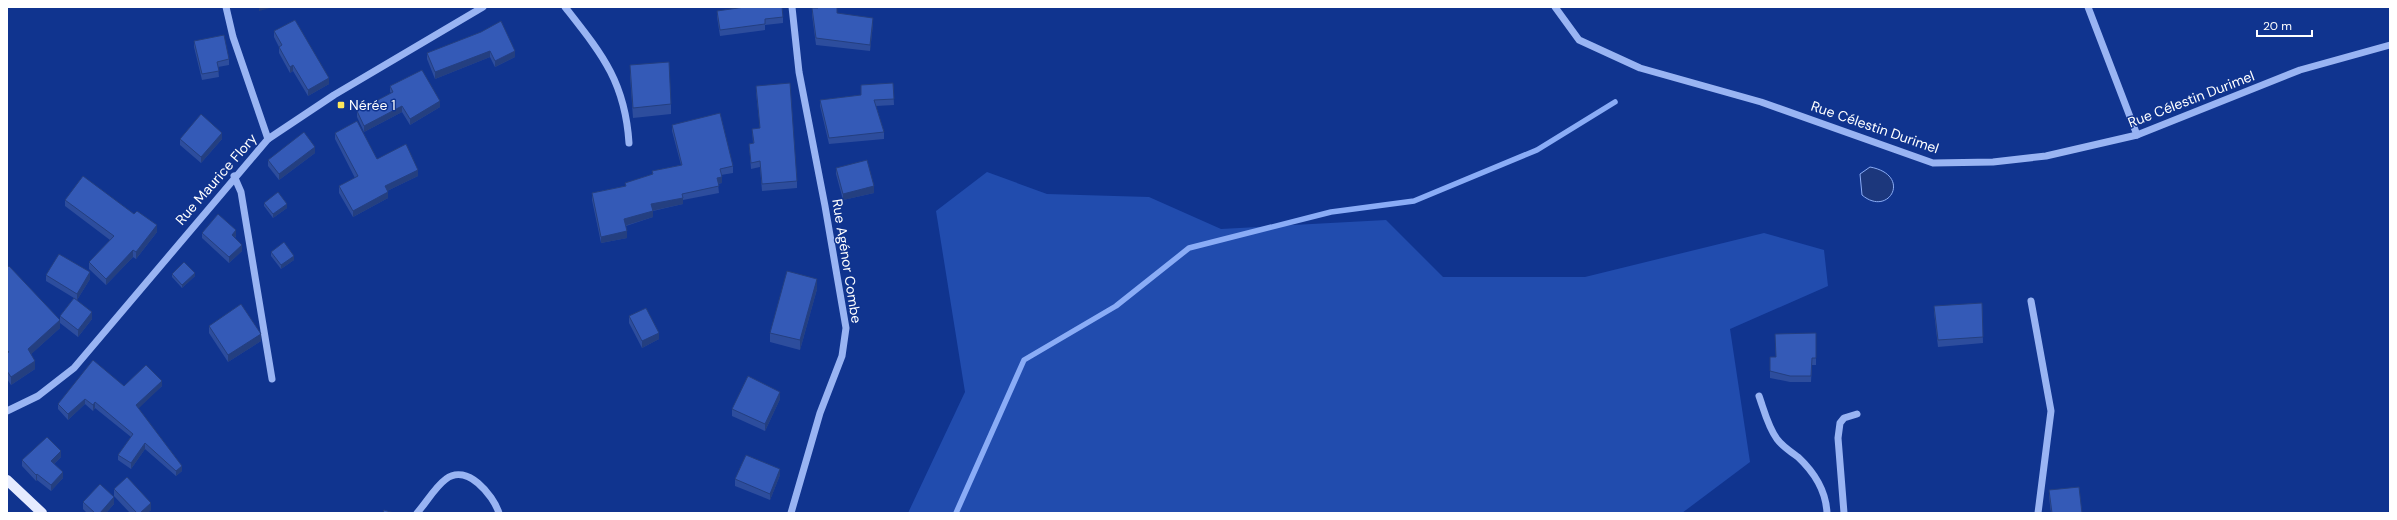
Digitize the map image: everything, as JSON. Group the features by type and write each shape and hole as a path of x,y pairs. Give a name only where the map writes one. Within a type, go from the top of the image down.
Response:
{"main road":[{"path":"7,480 42,513"}],"street":[{"path":"226,7 233,37 268,139"},
{"name":"Rue Maurice Flory","path":"7,410 38,396 74,368 234,176 268,139 334,95 483,7"},
{"path":"564,7 606,61 612,72 622,98 629,143"},
{"name":"Rue Agénor Combe","path":"791,513 820,413 842,356 846,328 825,206 799,72 792,7"},
{"name":"Rue Célestin Durimel","path":"1555,7 1579,40 1640,68 1761,102 1933,163 1993,162 2046,156 2137,135 2300,70 2390,45"},
{"path":"2088,7 2137,135"},
{"path":"234,176 241,192 272,379"},
{"path":"2031,301 2051,411 2038,513"},
{"path":"1759,396 1772,431 1778,440 1800,459 1817,480 1826,499 1827,513"},
{"path":"1844,513 1839,431 1844,418 1857,414"},
{"path":"418,513 446,479 456,475 468,477 482,486 495,500 499,513"}],"shaded area":[{"path":"1870,167 1883,171 1891,178 1893,185 1892,193 1888,198 1881,201 1872,201 1862,195 1860,174"},
{"path":"987,172 1047,194 1149,197 1221,229 1386,220 1443,277 1585,277 1764,233 1824,250 1828,286 1730,329 1750,462 1682,513 908,513 965,392 936,211"}],"building":[{"path":"745,7 782,7 783,17 765,19 765,24 720,30 717,11"},
{"path":"837,7 837,13 873,18 870,45 816,38 812,8"},
{"path":"295,20 329,78 308,90 293,65 290,67 279,47 282,45 274,31"},
{"path":"501,21 515,51 495,61 490,51 435,72 427,53 481,32"},
{"path":"224,35 229,59 217,62 219,71 202,74 194,41"},
{"path":"669,62 671,104 633,108 630,65"},
{"path":"422,70 440,101 410,119 402,106 364,126 357,111 393,92 390,86"},
{"path":"790,83 797,181 762,184 760,161 751,163 749,144 754,143 752,129 760,128 756,86"},
{"path":"893,83 894,99 874,100 884,132 829,138 820,100 861,95 861,85"},
{"path":"720,113 733,166 720,169 722,177 717,178 719,186 682,194 683,198 651,204 653,211 624,219 627,231 601,237 592,193 626,186 625,183 653,174 652,171 682,165 672,125"},
{"path":"201,114 222,133 201,157 180,139"},
{"path":"357,121 377,159 406,144 418,170 385,186 388,192 353,211 339,186 358,176 335,133"},
{"path":"304,132 315,147 279,174 268,160"},
{"path":"867,160 874,186 843,194 836,168"},
{"path":"83,176 134,214 137,211 157,225 136,252 133,250 106,279 89,262 114,236 65,200"},
{"path":"278,192 287,204 273,214 264,203"},
{"path":"218,214 236,230 232,235 242,245 229,257 202,233"},
{"path":"284,242 294,256 281,265 271,252"},
{"path":"59,254 90,272 77,294 46,275"},
{"path":"184,262 195,273 182,285 172,274"},
{"path":"9,266 60,320 28,349 35,361 11,377 7,371 7,353 9,352 7,350 7,268"},
{"path":"787,271 817,279 800,340 770,333"},
{"path":"74,298 92,312 78,330 60,316"},
{"path":"1982,303 1983,337 1938,340 1934,306"},
{"path":"241,304 261,334 228,355 209,326"},
{"path":"646,308 659,333 642,341 629,316"},
{"path":"1816,333 1816,358 1812,358 1811,376 1790,376 1770,371 1770,357 1776,357 1775,334"},
{"path":"93,360 124,386 146,365 162,381 136,405 182,466 176,471 145,443 131,463 118,455 133,434 95,402 93,405 85,399 68,414 58,404"},
{"path":"748,376 780,392 765,424 732,409"},
{"path":"47,437 61,451 51,461 63,472 51,485 37,474 36,475 22,460"},
{"path":"746,455 780,469 770,494 735,479"},
{"path":"127,477 151,503 140,513 137,513 114,489"},
{"path":"100,484 114,497 100,513 95,513 83,502"},
{"path":"2079,487 2082,513 2052,513 2049,490"},
{"path":"384,510 394,513 383,513"}],"waterway":[{"path":"956,513 1024,360 1116,306 1189,248 1331,212 1414,201 1537,150 1615,102"}],"place":[{"name":"Nérée 1","path":"341,105"}]}
